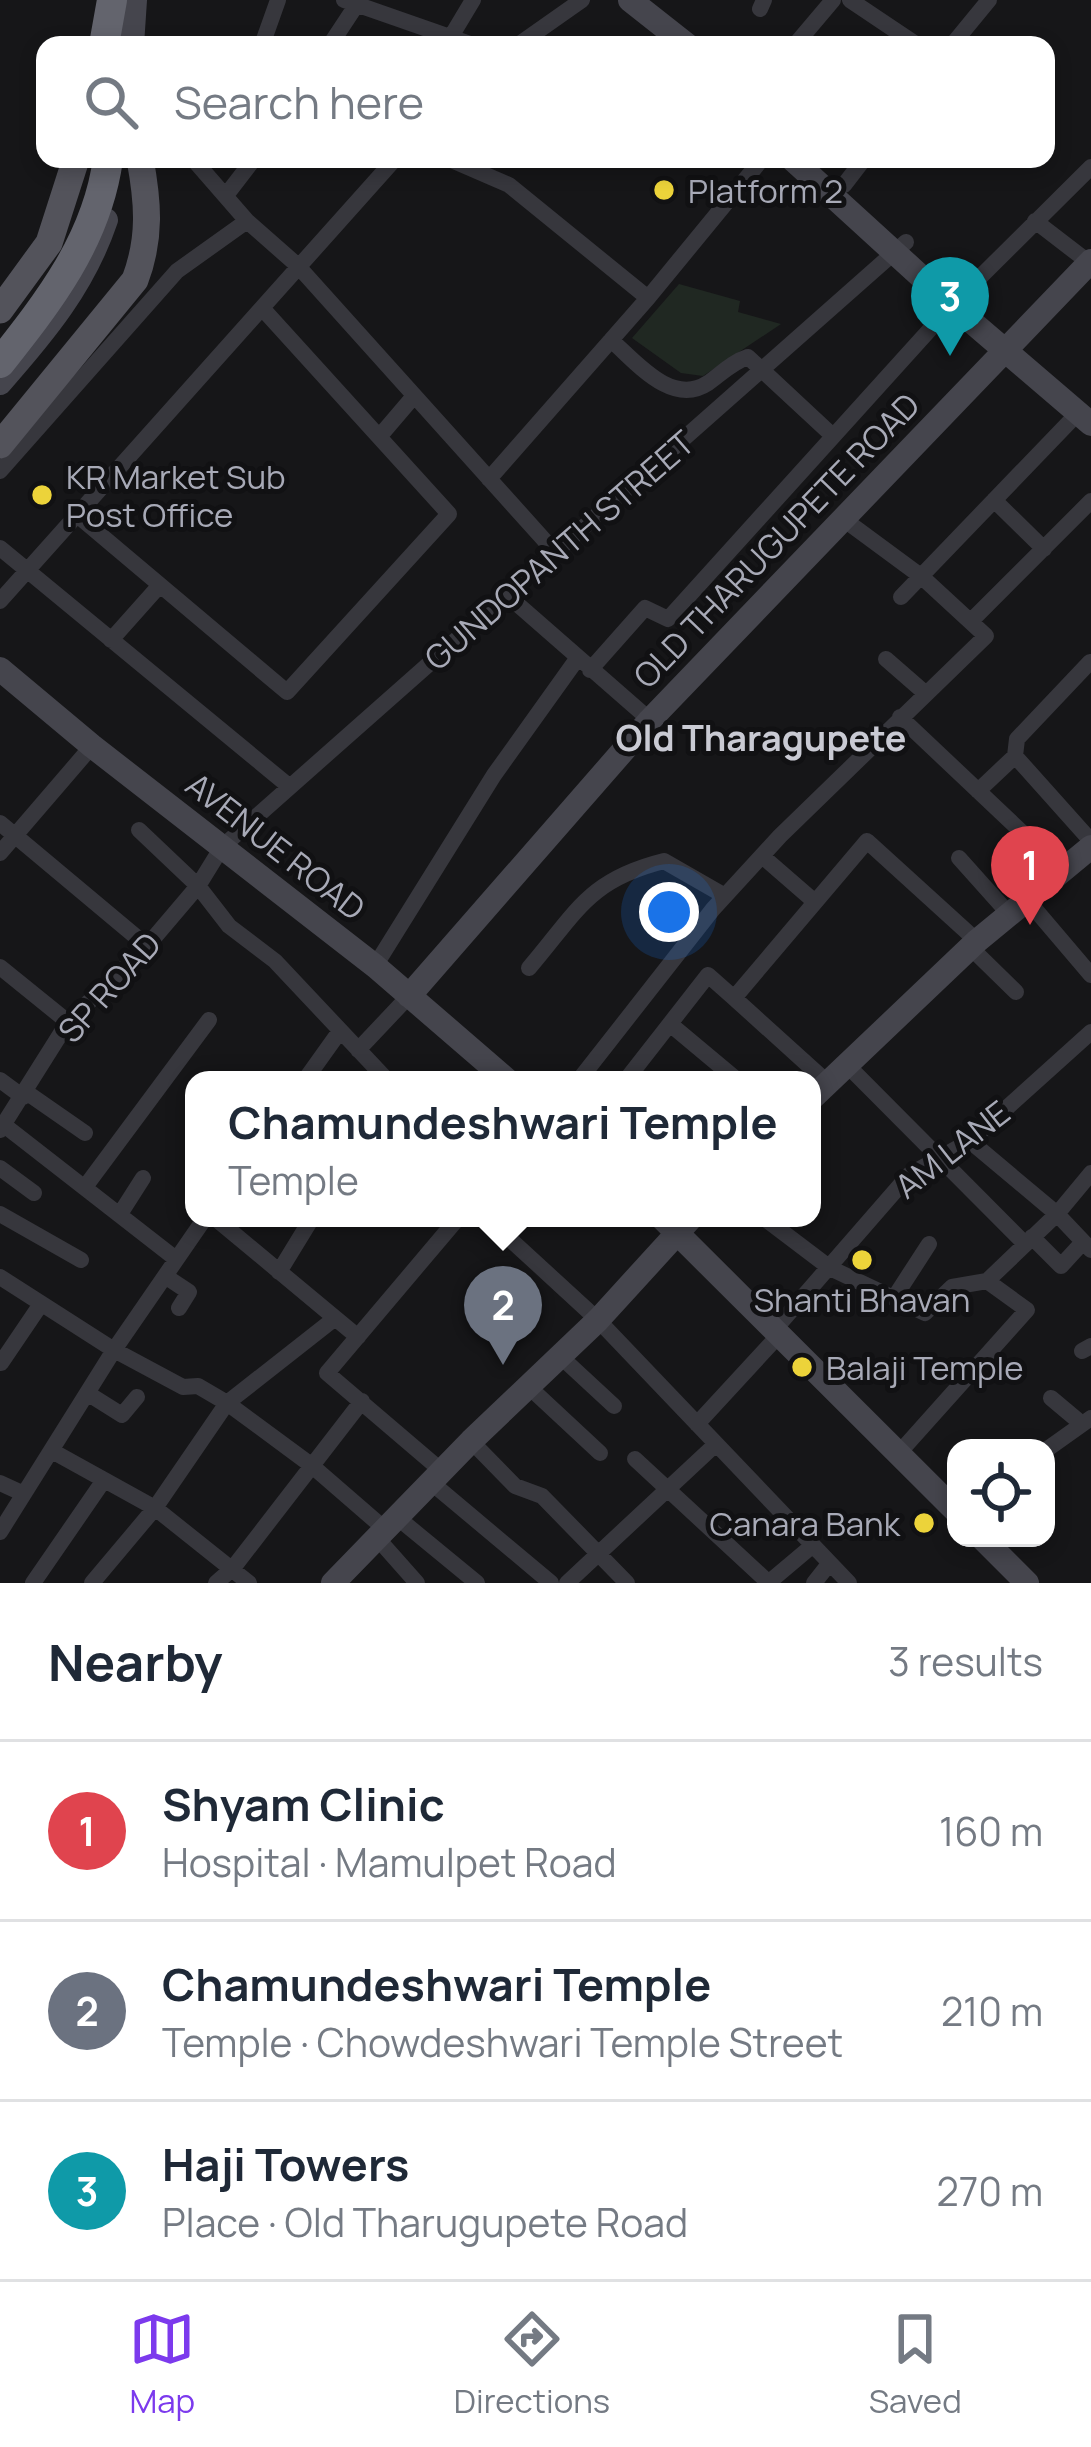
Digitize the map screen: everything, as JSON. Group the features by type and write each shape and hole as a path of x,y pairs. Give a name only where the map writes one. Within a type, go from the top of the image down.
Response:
{"highway":[{"path":"106,36 112,0"},
{"path":"120,36 124,0"},
{"path":"0,344 60,263 86,205 96,168"},
{"path":"0,363 67,275 98,210 106,168"}],"main road":[{"path":"0,310 50,243 77,168"},
{"path":"4,440 135,280 146,251 149,203 142,168"}],"street":[{"path":"94,36 100,0"},
{"path":"133,36 135,0"},
{"path":"265,36 278,0"},
{"path":"334,36 350,2 452,35 472,0"},
{"path":"531,36 582,0"},
{"path":"610,0 653,36"},
{"path":"631,0 676,36"},
{"path":"803,36 833,0"},
{"path":"850,0 904,36"},
{"path":"959,36 989,0"},
{"path":"375,966 494,775 584,665 645,608 668,619 957,299 1091,167"},
{"path":"0,325 61,243 78,168"},
{"path":"0,382 57,319 92,261 117,168"},
{"path":"202,168 247,221 297,265 555,552"},
{"path":"227,194 247,168"},
{"path":"0,601 387,168"},
{"path":"469,168 508,185 647,298"},
{"path":"489,479 755,168"},
{"path":"802,168 900,247 1087,415 994,500 901,597"},
{"path":"825,168 900,247"},
{"path":"844,185 857,168"},
{"path":"0,471 177,271 247,221"},
{"path":"1035,221 1091,263"},
{"name":"GUNDOPANTH STREET","path":"223,847 900,247"},
{"name":"OLD THARUGUPETE ROAD","path":"409,996 650,720 1091,263"},
{"path":"77,515 287,692 449,514 262,308"},
{"path":"611,340 664,385 683,392 704,387 748,358 833,436"},
{"path":"379,436 414,396"},
{"path":"994,500 1044,549"},
{"path":"971,621 1091,502"},
{"path":"586,1071 725,896 986,636 922,577 842,518"},
{"path":"0,548 290,787"},
{"path":"111,640 160,585"},
{"path":"507,595 650,720"},
{"path":"886,659 926,693"},
{"path":"978,791 1015,756 1017,739 1090,662"},
{"name":"AVENUE ROAD","path":"0,669 375,966 496,1071"},
{"path":"900,717 1064,872"},
{"path":"0,854 7,829 92,746"},
{"path":"821,1089 974,944 1064,872 1091,844 1015,756"},
{"path":"7,829 147,946"},
{"path":"139,830 198,886 230,926 274,961 378,1071"},
{"path":"734,998 867,841 974,944 1016,992"},
{"name":"SP ROAD","path":"2,1128 68,1022 147,946 198,886 223,847"},
{"path":"762,856 815,902"},
{"path":"959,858 1091,975"},
{"path":"529,968 589,896 609,879 641,866 664,861 725,896"},
{"path":"0,967 68,1022"},
{"path":"638,1071 708,975 802,1071"},
{"path":"358,1049 409,996"},
{"path":"86,1187 209,1020"},
{"path":"670,1024 726,1071"},
{"path":"310,1071 340,1030"},
{"name":"AM LANE","path":"697,1424 909,1175 970,1141 1088,1042"},
{"path":"847,1065 938,1157 1061,1265 1087,1246 1057,1214 970,1141"},
{"path":"0,1079 85,1133"},
{"path":"2,1128 176,1259"},
{"path":"0,1168 34,1192"},
{"path":"776,1227 830,1268 925,1312 952,1287 987,1281 1057,1214 1091,1173"},
{"path":"120,1214 143,1178"},
{"path":"0,1214 81,1260"},
{"path":"0,1532 114,1350 199,1227"},
{"path":"226,1227 358,1337"},
{"path":"279,1272 306,1227"},
{"path":"450,1227 327,1373 362,1400 551,1583"},
{"path":"498,1227 598,1320 849,1583"},
{"path":"333,1583 598,1320 674,1227"},
{"path":"681,1227 777,1332 947,1502"},
{"path":"894,1298 928,1244"},
{"path":"165,1276 189,1292 179,1308"},
{"path":"0,1277 114,1350 183,1387 198,1386 227,1403 387,1529 477,1583"},
{"path":"899,1454 1027,1310 987,1281"},
{"path":"2,1363 41,1304"},
{"path":"92,1583 155,1508 227,1403 334,1318"},
{"path":"560,1356 614,1406"},
{"path":"528,1386 600,1453"},
{"path":"88,1394 122,1415 136,1397"},
{"path":"1051,1398 1087,1421 1055,1444"},
{"path":"216,1583 233,1568 362,1400"},
{"path":"471,1441 515,1486 542,1496 627,1583"},
{"path":"567,1583 716,1444"},
{"path":"52,1451 155,1508 249,1583"},
{"path":"635,1459 776,1581 812,1546"},
{"path":"34,1583 104,1480"},
{"path":"0,1483 24,1494"},
{"path":"387,1529 417,1583"},
{"path":"991,1547 1027,1583"},
{"path":"814,1583 830,1564"}],"shaded area":[{"path":"679,284 740,301 738,312 781,324 703,376 681,373 632,338"}],"place":[{"name":"Platform 2","path":"664,190"},
{"name":"Haji Towers","path":"950,356"},
{"name":"KR Market Sub Post Office","path":"42,495"},
{"name":"Shyam Clinic","path":"1030,925"},
{"name":"Shanti Bhavan","path":"862,1260"},
{"name":"Chamundeshwari Temple","path":"503,1365"},
{"name":"Balaji Temple","path":"802,1367"},
{"name":"Canara Bank","path":"924,1523"}],"district":[{"name":"Old Tharagupete","path":"761,737"}]}
